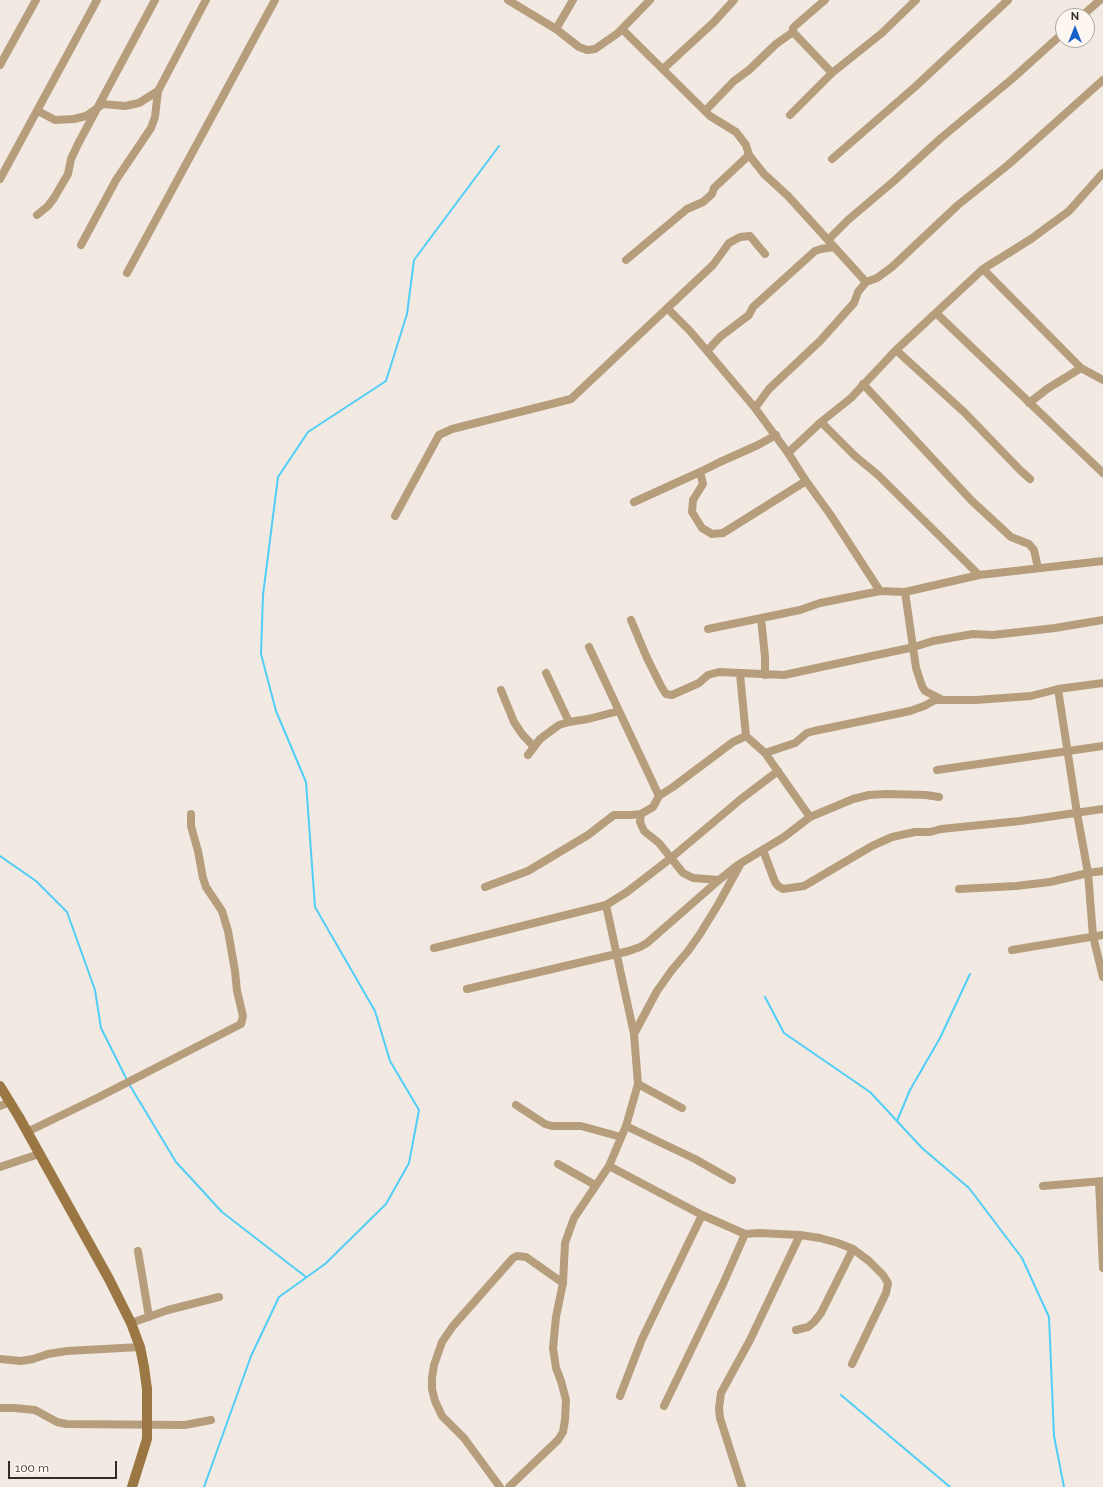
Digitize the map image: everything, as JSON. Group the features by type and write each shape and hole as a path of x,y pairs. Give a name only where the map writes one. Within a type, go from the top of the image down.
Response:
{"street":[{"path":"0,65 36,0"},
{"path":"0,179 97,0"},
{"path":"37,215 48,206 65,180 68,174 71,159 78,144 155,0"},
{"path":"81,245 116,180 151,128 155,117 158,91 206,0"},
{"path":"127,273 275,0"},
{"path":"508,0 556,29 579,47 587,50 595,49 622,29 650,0"},
{"path":"556,29 573,0"},
{"path":"663,69 714,22 734,0"},
{"path":"705,111 734,81 749,70 776,44 793,32 793,28 825,0"},
{"path":"790,115 832,73 882,33 916,0"},
{"path":"832,159 916,86 1008,0"},
{"path":"1091,8 1100,0"},
{"path":"622,29 710,116 736,132 746,145 749,155 764,174 782,189 866,282"},
{"path":"793,32 832,73"},
{"path":"828,240 848,220 941,138 1012,79 1055,40"},
{"path":"755,408 769,389 820,341 854,303 858,292 866,282 877,278 892,267 958,205 1008,165 1103,80"},
{"path":"38,111 55,120 62,120 86,116 98,109 103,104 107,103 125,106 139,103 158,91"},
{"path":"626,260 687,209 703,202 712,194 714,188 749,155"},
{"path":"788,453 821,422 851,398 896,350 983,269 1031,239 1069,211 1103,173"},
{"path":"395,516 439,435 452,429 571,399 713,265 729,243 740,237 750,236 765,254"},
{"path":"707,351 720,337 749,315 753,307 815,251 821,248 834,247"},
{"path":"983,269 1081,368 1103,380"},
{"path":"668,309 690,331 776,435 880,591"},
{"path":"936,313 1103,473"},
{"path":"896,350 964,412 1030,479"},
{"path":"1029,402 1081,368"},
{"path":"863,384 972,500 1011,537 1029,544 1034,550 1038,568"},
{"path":"821,422 855,456 878,475 979,575"},
{"path":"634,502 758,445 776,435"},
{"path":"782,444 799,443"},
{"path":"700,472 703,484 693,500 692,512 702,528 712,534 723,533 806,481"},
{"path":"708,629 800,610 820,603 880,591 905,592 979,575 1103,562"},
{"path":"905,592 916,668 922,686 925,691 941,699"},
{"path":"761,618 766,675"},
{"path":"631,620 647,658 666,694 672,695 699,683 708,675 719,672 784,675 914,647 933,641 973,634 993,635 1055,628 1103,620"},
{"path":"589,647 659,796"},
{"path":"546,673 569,722"},
{"path":"740,674 746,736 766,753 810,817"},
{"path":"766,753 795,743 807,733 910,711 935,700 941,699 956,701 1031,696 1058,689 1103,683"},
{"path":"1058,689 1077,813 1088,873 1093,936 1103,977"},
{"path":"501,690 514,722 522,734 534,747"},
{"path":"528,754 540,739 549,732 569,722 588,720 619,711"},
{"path":"485,887 528,871 588,835 614,815 641,814 653,807 659,796 733,742 746,736"},
{"path":"937,770 1103,746"},
{"path":"434,948 606,905 671,858 741,799 778,771"},
{"path":"467,989 629,951 646,944 740,863 784,837 810,817 840,804 869,795 912,794 939,797"},
{"path":"763,850 775,882 783,889 804,886 872,846 892,837 915,832 930,832 941,829 1020,821 1103,809"},
{"path":"27,1132 241,1024 243,1016 237,991 228,931 222,911 206,887 202,878 198,851 191,826 191,814"},
{"path":"641,814 640,822 644,831 659,843 683,873 688,876 698,878 719,880"},
{"path":"634,1034 657,991 700,934 719,903 740,863"},
{"path":"959,889 1016,886 1050,882 1103,871"},
{"path":"509,1487 558,1440 563,1432 566,1400 556,1368 553,1348 556,1316 562,1283 565,1243 574,1218 609,1166 626,1126 638,1084 634,1034 606,905"},
{"path":"1012,950 1103,935"},
{"path":"638,1084 682,1108"},
{"path":"0,1086 109,1279 131,1323 140,1347 146,1382 148,1425 147,1439 132,1487"},
{"path":"0,1106 10,1102"},
{"path":"516,1105 545,1124 552,1126 581,1126 621,1137"},
{"path":"626,1126 695,1159 732,1180"},
{"path":"0,1167 39,1154"},
{"path":"558,1164 595,1186"},
{"path":"609,1166 702,1215 745,1234 759,1233 800,1235 838,1243 853,1249 869,1261 883,1275 888,1283 886,1293 852,1364"},
{"path":"1044,1186 1101,1181 1103,1268"},
{"path":"620,1396 642,1339 702,1215"},
{"path":"664,1406 723,1284 745,1234"},
{"path":"742,1487 727,1436 720,1418 719,1408 721,1393 750,1340 800,1235"},
{"path":"796,1330 808,1326 814,1322 821,1313 853,1249"},
{"path":"138,1251 149,1317"},
{"path":"500,1487 464,1438 442,1416 435,1401 432,1389 434,1365 442,1342 453,1326 513,1258 517,1256 526,1257 562,1283"},
{"path":"131,1323 168,1310 219,1297"},
{"path":"0,1359 21,1361 48,1354 68,1351 140,1347"},
{"path":"0,1408 35,1410 57,1422 66,1424 185,1425 210,1420"}],"waterway":[{"path":"204,1487 251,1356 279,1297 325,1264 386,1204 409,1163 419,1110 390,1061 375,1011 315,907 306,782 276,711 261,654 263,595 278,477 308,432 386,381 407,314 414,260 499,146"},
{"path":"0,856 36,881 67,912 95,990 101,1028 127,1080"},
{"path":"897,1121 910,1090 940,1038 970,974"},
{"path":"765,997 784,1033 870,1092 922,1148 969,1188 1022,1258 1049,1317 1054,1436 1064,1487"},
{"path":"129,1084 176,1162 222,1212 306,1277"},
{"path":"841,1395 950,1487"}]}
